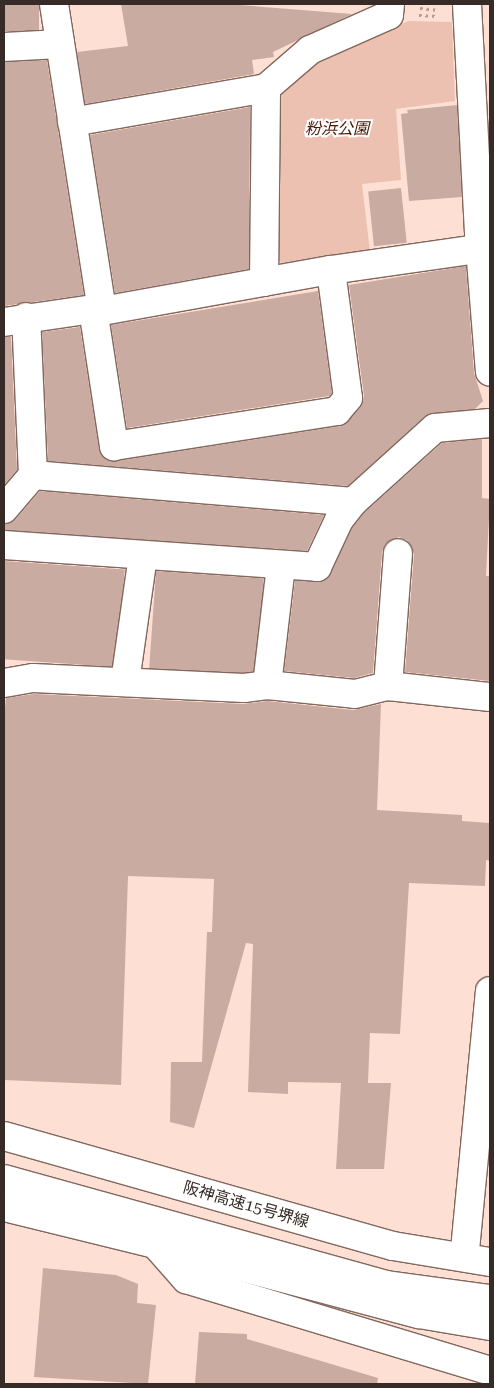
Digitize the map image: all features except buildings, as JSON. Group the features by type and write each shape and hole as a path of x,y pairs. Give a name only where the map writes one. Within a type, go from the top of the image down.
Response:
{"main road":[{"path":"54,4 72,122 114,446 338,411 348,398 331,270"},
{"path":"72,122 266,88 310,50 389,14 390,4"},
{"path":"457,7 485,247 490,372"},
{"path":"4,47 60,44"},
{"path":"264,282 266,88"},
{"path":"4,509 33,475 15,320 97,310 331,270 485,247"},
{"path":"4,545 281,566 317,567 339,520 353,502 435,428 490,423"},
{"path":"33,475 353,502"},
{"path":"388,686 398,553"},
{"path":"125,682 143,555"},
{"path":"267,685 281,566"},
{"path":"4,683 33,678 244,688 267,685 355,694 388,686 490,697"},
{"path":"4,1126 241,1195 478,1251 490,991"},
{"name":"阪神高速15号堺線","path":"4,1136 393,1246 490,1262"},
{"path":"4,1178 385,1285 490,1299"},
{"path":"4,1207 155,1244 419,1314 490,1326"},
{"path":"155,1244 186,1279 490,1371"}],"path":[{"path":"443,17 418,14 419,8 457,7"}],"green space":[{"name":"粉浜公園","path":"409,21 452,22 455,101 396,109 401,180 362,184 370,252 286,267 274,256 278,87 326,51"}]}
